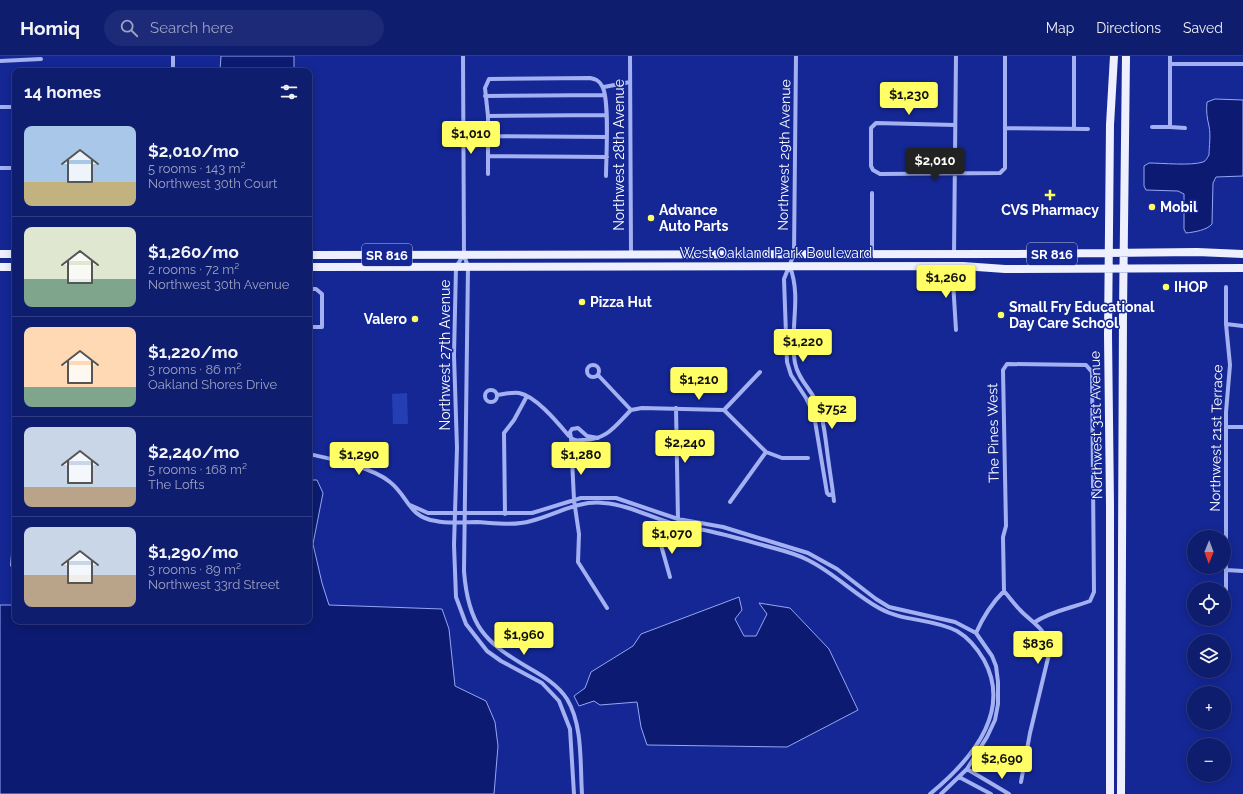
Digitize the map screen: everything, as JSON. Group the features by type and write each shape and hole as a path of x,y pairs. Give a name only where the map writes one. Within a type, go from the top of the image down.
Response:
{"main road":[{"name":"Northwest 31st Avenue","path":"1110,794 1110,505 1108,335 1110,125 1114,56"},
{"name":"Northwest 31st Avenue","path":"1121,794 1123,268 1126,56"},
{"name":"West Oakland Park Boulevard","path":"312,255 972,254 1124,252 1243,254"},
{"path":"0,254 12,254"},
{"path":"618,267 626,262 631,254"},
{"path":"940,266 954,254"},
{"path":"952,266 972,254"},
{"path":"634,266 653,255"},
{"name":"West Oakland Park Boulevard","path":"312,267 952,266 1005,269 1243,268"},
{"path":"0,267 12,267"}],"street":[{"path":"173,56 173,68"},
{"path":"463,56 464,254 468,267 464,577 468,605 481,631 495,647 545,678 557,687 568,700 576,724 582,794"},
{"name":"Northwest 28th Avenue","path":"630,56 631,254"},
{"name":"Northwest 29th Avenue","path":"789,369 784,279 794,254 796,56"},
{"path":"954,254 956,56"},
{"path":"955,124 876,123 871,128 871,166 880,174 1000,173 1005,168 1005,56"},
{"path":"1074,56 1074,129"},
{"path":"1170,56 1170,127"},
{"path":"0,61 41,59"},
{"path":"1170,64 1243,64"},
{"path":"488,174 488,116 485,88 489,79 590,78 599,81 604,87 607,137 606,176"},
{"path":"604,87 630,82"},
{"path":"485,96 605,95"},
{"path":"0,107 12,107"},
{"path":"488,116 606,115"},
{"path":"1152,127 1185,128"},
{"path":"1005,128 1088,129"},
{"path":"488,136 607,137"},
{"path":"488,156 606,157"},
{"path":"0,168 12,168"},
{"path":"872,193 872,254"},
{"name":"Northwest 27th Avenue","path":"464,254 456,267 454,348 457,448 455,589 462,616 471,632 487,651 542,683 559,701 567,718 570,729 574,794"},
{"path":"790,266 795,280 796,302 794,326 796,367 803,381 814,396 822,415 834,501"},
{"path":"952,266 956,330"},
{"name":"Northwest 21st Terrace","path":"1226,287 1226,324 1230,365 1226,427 1226,530"},
{"path":"312,289 316,289 322,294 322,327 312,327"},
{"path":"1226,324 1243,326"},
{"name":"The Pines West","path":"1004,591 1003,537 1006,526 1003,370 1007,364 1086,365 1092,372 1094,592 1090,601 1073,608 1045,615 1035,622"},
{"path":"796,367 789,369 814,415 827,493 834,494"},
{"path":"724,410 760,372"},
{"path":"598,375 631,410"},
{"path":"797,385 803,381"},
{"path":"497,395 515,393 527,396 538,404 570,438 578,441 598,438 609,432 631,410 676,408 724,410 766,452 782,458 808,458"},
{"path":"504,514 504,433 514,420 527,396"},
{"path":"676,408 677,525"},
{"path":"1226,427 1243,427"},
{"path":"562,428 571,430 578,428 582,434 591,438 598,438"},
{"path":"571,430 570,438 574,500 579,534 578,562 607,608"},
{"path":"572,453 582,434"},
{"path":"730,502 766,452"},
{"path":"312,455 337,461 380,476 396,488 413,511 424,518 439,522 523,523 575,506 595,502 611,503 677,525 782,550 811,562 886,612 910,620 937,623 957,631 970,640 988,668 993,698 990,722 966,758 930,794"},
{"path":"407,503 414,508 428,513 456,512 504,514 537,513 574,500 591,497 616,498 678,519 723,527 808,553 837,569 889,607 955,622 976,634 992,656 998,682 998,704 995,720 987,737 967,768 941,794"},
{"path":"745,540 747,534"},
{"path":"659,538 670,577"},
{"path":"811,562 815,557"},
{"path":"1231,570 1243,571"},
{"path":"976,634 983,617 993,602 1004,591 1022,612 1035,622 1049,644 1049,654 1030,733 1021,782"},
{"path":"967,768 1010,794"},
{"path":"959,777 991,794"}],"shaded area":[{"path":"221,56 294,56 294,68 220,68"},
{"path":"1215,99 1243,100 1243,176 1216,177 1213,183 1212,224 1204,229 1186,233 1184,229 1184,194 1178,191 1146,190 1144,186 1144,166 1149,163 1191,164 1205,161 1209,155 1210,141 1207,102"},
{"path":"407,393 408,424 393,424 392,394"},
{"path":"312,480 317,480 323,493 313,544 329,605 442,609 449,629 455,686 486,701 495,722 498,746 494,794 0,794 0,605 12,605 12,624 312,624"},
{"path":"739,597 742,610 735,619 744,636 756,636 767,614 759,603 790,608 829,649 858,710 787,747 647,745 641,727 637,702 600,705 594,701 579,706 574,696 585,688 591,672 633,646 641,634"}],"place":[{"name":"CVS Pharmacy","path":"1050,195"},
{"name":"Mobil","path":"1152,207"},
{"name":"Advance Auto Parts","path":"651,218"},
{"name":"IHOP","path":"1166,287"},
{"name":"Pizza Hut","path":"582,302"},
{"name":"Small Fry Educational Day Care School","path":"1001,315"},
{"name":"Valero","path":"415,319"}]}
